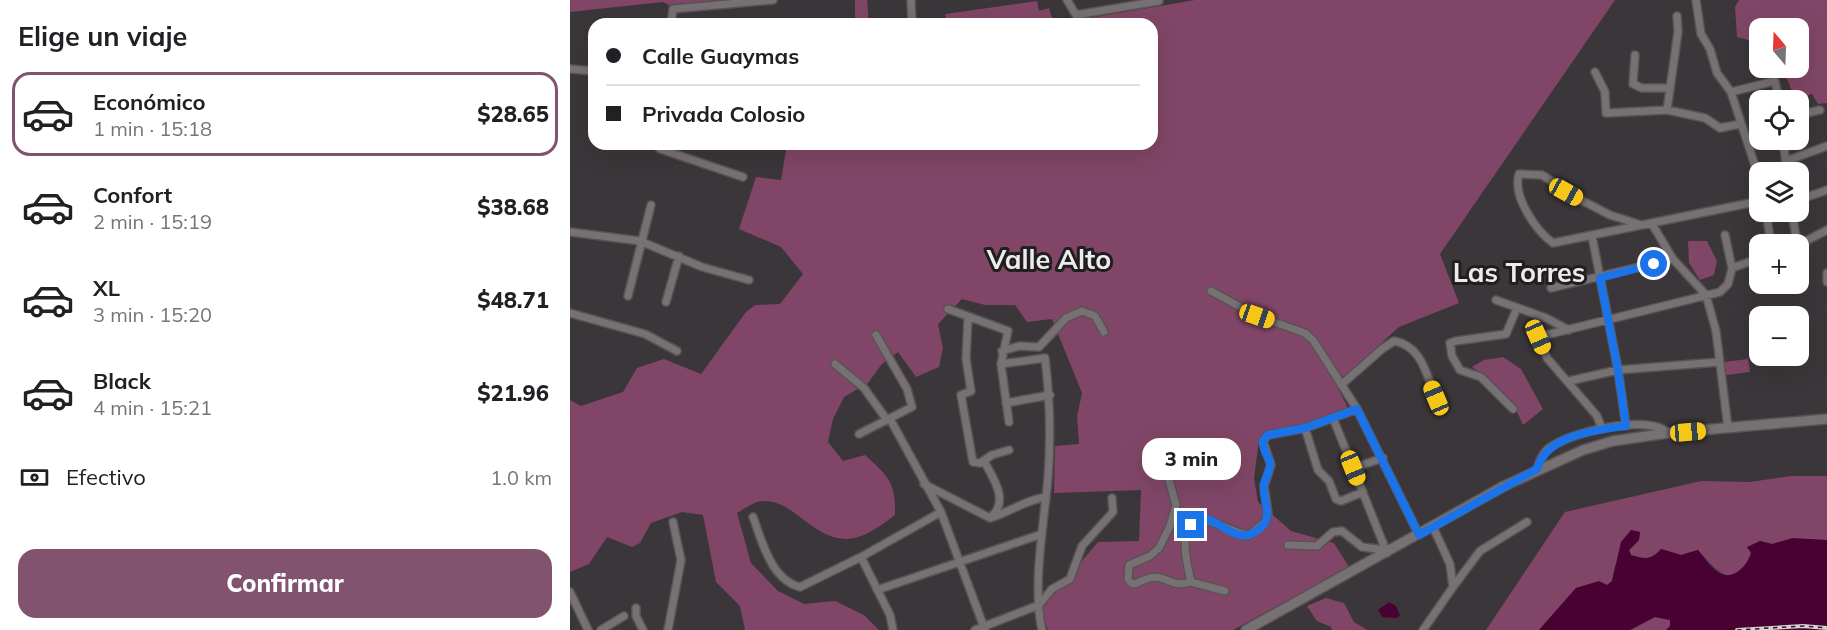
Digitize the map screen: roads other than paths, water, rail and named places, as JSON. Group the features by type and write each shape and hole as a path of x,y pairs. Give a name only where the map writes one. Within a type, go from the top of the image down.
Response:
{"main road":[{"path":"1246,630 1537,469 1582,450 1613,441 1668,433 1827,419"}],"street":[{"path":"672,18 674,9 773,0"},
{"path":"911,0 912,18"},
{"path":"1067,0 1076,15 1159,1"},
{"path":"1696,0 1701,34 1710,49 1717,74 1731,92 1753,162"},
{"path":"1667,110 1678,32 1677,16"},
{"path":"1635,55 1633,84 1642,88 1670,88"},
{"path":"570,69 588,70"},
{"path":"1595,72 1605,92 1606,113 1667,110 1705,118 1720,128 1740,124"},
{"path":"1731,92 1775,81 1777,90"},
{"path":"1809,112 1820,110"},
{"path":"1785,150 1786,160 1827,146"},
{"path":"671,150 743,177"},
{"path":"1641,225 1610,215 1579,199 1542,175 1519,174 1518,188 1522,200 1544,236 1553,243 1652,224 1718,207 1749,203"},
{"path":"1809,196 1827,190"},
{"path":"628,296 640,240 651,205"},
{"path":"1652,224 1673,259 1706,295 1716,331 1728,428"},
{"path":"1809,239 1827,230"},
{"path":"570,232 640,240 702,267 749,280"},
{"path":"1602,429 1597,416 1547,358 1538,337 1720,292 1728,284 1732,268 1725,235"},
{"path":"1592,236 1609,318 1626,426"},
{"path":"666,302 679,256"},
{"path":"1551,288 1673,259"},
{"path":"1732,268 1749,262"},
{"path":"1827,273 1827,282"},
{"path":"1211,291 1257,316 1305,333 1313,340 1357,409 1419,535"},
{"path":"1496,300 1546,318 1569,330"},
{"path":"1513,410 1481,377 1460,370 1449,348 1456,341 1506,334 1517,308"},
{"path":"948,309 1008,331 1001,364 1009,422"},
{"path":"1002,351 1019,346 1039,347 1066,318 1082,311 1095,316 1104,332"},
{"path":"570,313 645,334 677,351"},
{"path":"968,318 966,359 971,391 961,395 972,457 974,462 984,462 992,455 1009,450"},
{"path":"859,434 912,407 912,400 876,335"},
{"path":"1341,386 1394,341 1409,345 1417,352 1436,398"},
{"path":"1001,364 1045,358 1050,395 1039,605 1042,630"},
{"path":"1569,381 1618,370 1719,362"},
{"path":"835,364 864,388 889,419 941,512 984,628"},
{"path":"1006,403 1050,395"},
{"path":"1191,582 1185,550 1193,520 1203,518 1240,535 1248,536 1256,532 1265,522 1268,513 1264,486 1271,465 1263,441 1268,435 1305,428 1357,409"},
{"path":"1288,545 1317,546 1333,532 1342,531 1362,547 1386,551 1333,418"},
{"path":"1537,469 1541,458 1549,448 1602,429 1651,423 1668,433"},
{"path":"1305,428 1318,470 1329,481 1336,500 1341,501 1364,492"},
{"path":"1353,468 1383,458"},
{"path":"984,462 999,493 1000,505 990,518"},
{"path":"1168,476 1176,505 1170,526 1159,548 1150,556 1129,565 1128,579 1135,584 1150,576 1159,575 1175,584 1191,582 1225,591"},
{"path":"924,484 990,518"},
{"path":"990,518 1032,499 1046,497"},
{"path":"975,630 1039,605 1053,589 1070,579 1082,546 1113,512 1112,498"},
{"path":"753,518 770,562 794,585 800,587 861,557 941,512"},
{"path":"668,630 681,560 673,522"},
{"path":"1423,630 1480,551 1527,522"},
{"path":"1433,526 1450,564 1453,586"},
{"path":"877,590 1042,534"},
{"path":"861,557 890,615 893,630"},
{"path":"570,592 588,630"},
{"path":"636,608 636,616 643,630"},
{"path":"601,630 624,616"}],"railway":[{"path":"1737,630 1803,626 1827,628"}],"district":[{"name":"Valle Alto","path":"1049,259"},
{"name":"Las Torres","path":"1519,272"}]}
